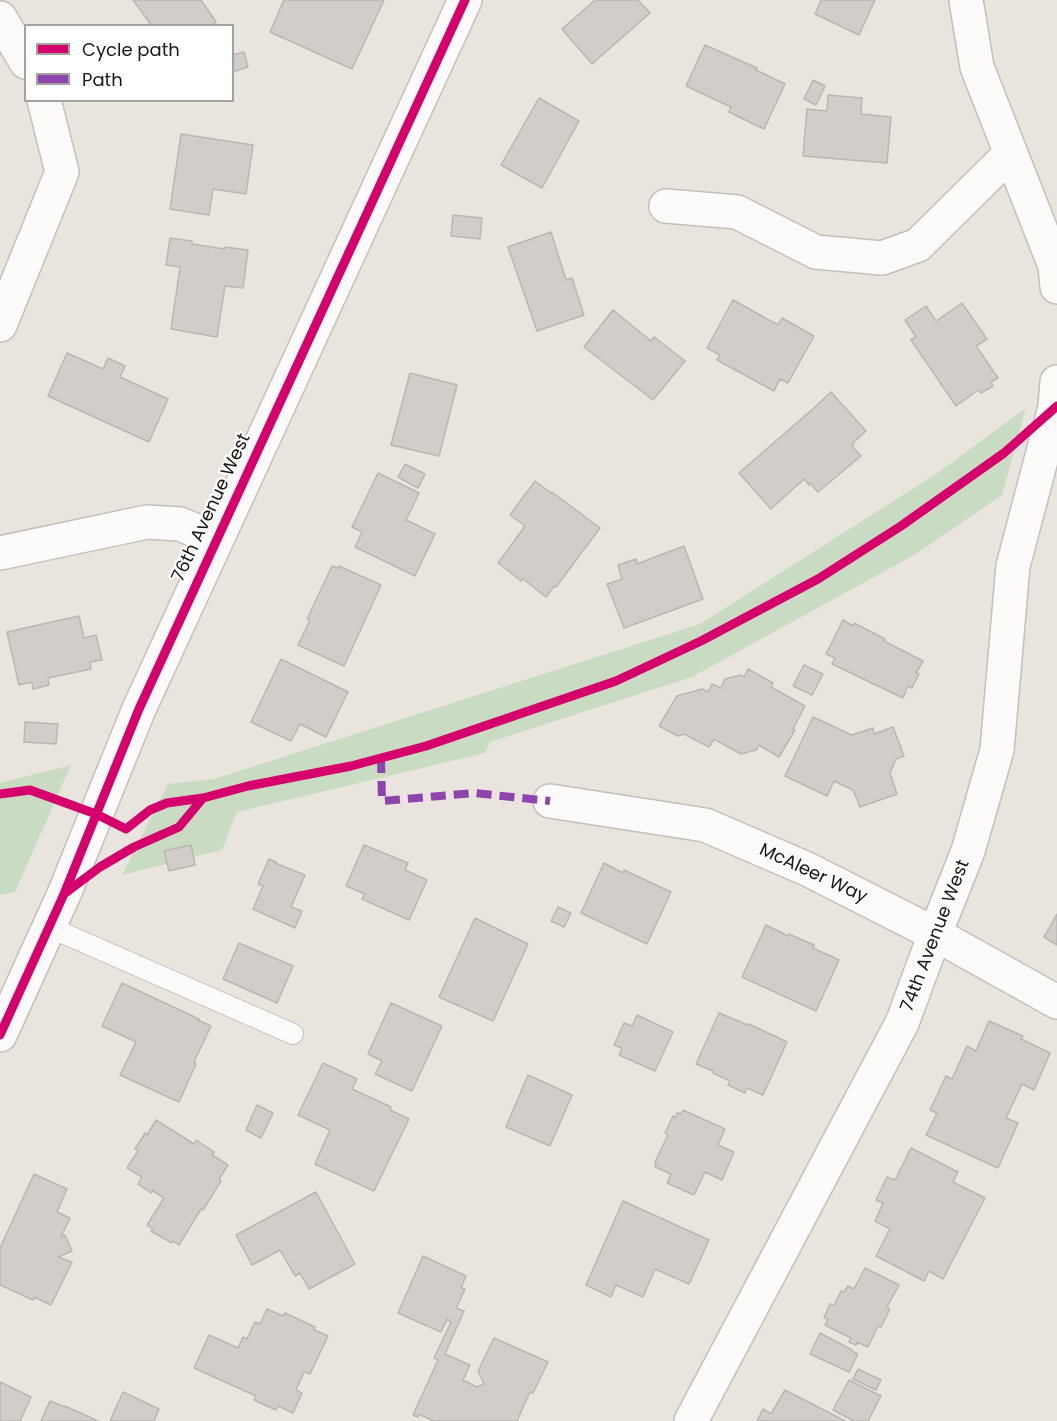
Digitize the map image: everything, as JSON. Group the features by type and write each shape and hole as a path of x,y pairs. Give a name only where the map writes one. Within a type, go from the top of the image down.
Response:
{"street":[{"name":"76th Avenue West","path":"0,1035 64,894 139,709 465,0"},
{"path":"966,0 977,67 1055,266 1057,288"},
{"path":"0,18 24,59"},
{"path":"0,325 63,172 45,102"},
{"path":"666,206 737,212 816,252 882,258 918,245 1011,153"},
{"name":"74th Avenue West","path":"691,1421 902,1023 968,851 998,750 1013,566 1056,395"},
{"path":"0,553 147,522 180,524 216,538"},
{"name":"McAleer Way","path":"550,801 705,825 807,869 935,934 1057,1002"}],"lane":[{"path":"49,927 293,1034"}],"green space":[{"path":"1026,408 1002,495 916,554 692,677 490,742 485,753 237,812 222,850 122,875 168,784 214,779 700,624 936,474"},
{"path":"71,765 15,892 0,895 0,783"}],"building":[{"path":"133,0 201,0 216,22 214,24 151,24"},
{"path":"284,0 384,0 352,69 270,32"},
{"path":"595,0 638,0 650,13 592,64 562,29"},
{"path":"821,0 875,0 859,35 815,14"},
{"path":"705,45 757,68 756,70 785,84 764,129 729,112 731,107 686,86"},
{"path":"244,52 248,67 234,71 234,54"},
{"path":"813,80 825,86 816,105 804,99"},
{"path":"828,95 862,98 861,114 891,117 887,163 803,156 807,109 827,111"},
{"path":"539,98 579,121 542,188 501,165"},
{"path":"181,134 253,145 246,194 213,189 209,215 170,209"},
{"path":"453,215 482,218 480,239 451,236"},
{"path":"551,232 566,280 572,278 584,315 537,331 508,247"},
{"path":"170,238 192,241 192,244 248,250 243,288 225,286 217,337 171,329 180,267 166,265"},
{"path":"733,300 778,325 782,318 814,336 788,383 780,379 774,391 717,360 720,355 707,348"},
{"path":"962,303 987,339 976,346 998,378 991,382 993,386 981,393 978,390 956,406 911,340 916,337 905,320 926,306 936,321"},
{"path":"613,310 651,341 654,337 685,361 653,400 584,347"},
{"path":"67,353 103,369 108,358 125,366 120,377 168,399 149,442 48,396"},
{"path":"410,373 457,385 439,456 391,445"},
{"path":"831,392 866,431 852,446 861,456 818,492 804,479 771,509 739,473"},
{"path":"405,464 425,474 418,488 398,477"},
{"path":"378,473 419,493 406,520 435,534 415,576 355,547 362,532 352,527"},
{"path":"535,481 600,528 546,597 498,563 525,526 510,515"},
{"path":"684,546 703,599 624,628 607,584 622,579 618,565 636,559 637,564"},
{"path":"332,566 338,568 339,566 381,585 344,666 298,645 310,620 307,619"},
{"path":"79,616 84,638 96,635 102,660 90,662 91,669 48,678 49,685 33,689 32,682 19,685 7,632"},
{"path":"843,620 853,626 854,623 923,661 916,673 919,674 912,688 908,686 903,698 832,664 835,658 826,654"},
{"path":"281,659 348,692 326,737 300,724 291,741 251,722"},
{"path":"804,665 823,674 812,695 793,686"},
{"path":"748,669 773,683 771,687 805,706 793,729 795,730 779,757 759,745 756,750 741,754 714,739 709,747 684,734 678,736 659,726 677,696 702,689 708,692 712,684 721,688 725,679 741,675 744,677"},
{"path":"813,717 852,735 873,728 874,734 893,727 904,756 896,759 890,773 897,794 860,807 853,790 834,781 827,796 785,776"},
{"path":"25,722 58,724 56,744 24,742"},
{"path":"191,845 195,865 169,871 164,851"},
{"path":"364,845 408,863 405,870 427,880 409,920 362,899 365,894 346,886"},
{"path":"269,859 305,875 291,907 302,911 295,928 253,909 263,886 258,884"},
{"path":"604,863 671,892 647,944 581,913"},
{"path":"558,907 571,913 564,927 551,921"},
{"path":"1057,914 1057,945 1044,937"},
{"path":"475,918 528,944 493,1021 439,997"},
{"path":"766,925 814,945 813,948 839,960 816,1011 742,977"},
{"path":"239,943 293,966 277,1003 223,979"},
{"path":"122,983 211,1026 179,1102 120,1075 136,1042 102,1026"},
{"path":"391,1003 442,1026 412,1091 375,1074 382,1061 368,1054"},
{"path":"719,1013 787,1042 763,1095 747,1088 745,1093 728,1085 730,1081 696,1064"},
{"path":"637,1015 673,1032 655,1071 619,1055 622,1048 614,1045 624,1023 632,1026"},
{"path":"989,1021 1023,1036 1021,1039 1050,1053 1034,1090 1022,1084 1006,1118 1018,1123 998,1168 926,1135 937,1113 930,1110 946,1076 952,1079 967,1046 976,1051"},
{"path":"323,1063 357,1079 352,1089 391,1107 390,1110 409,1119 374,1191 315,1164 330,1130 298,1115"},
{"path":"528,1075 572,1095 550,1146 506,1127"},
{"path":"257,1105 273,1113 261,1138 246,1130"},
{"path":"683,1110 725,1129 718,1145 734,1152 722,1180 705,1172 694,1195 667,1183 671,1174 655,1167 655,1162 668,1135 665,1133 673,1116 675,1118 677,1113 681,1114"},
{"path":"156,1120 194,1144 196,1140 214,1152 212,1155 228,1165 219,1179 221,1181 179,1245 151,1231 153,1229 147,1225 164,1198 153,1190 151,1193 138,1184 142,1177 127,1168 138,1151 135,1149"},
{"path":"911,1148 958,1172 953,1182 985,1198 943,1279 929,1271 924,1281 876,1256 890,1229 875,1221 883,1203 876,1200 887,1177 895,1180"},
{"path":"34,1174 67,1189 57,1212 70,1218 61,1237 65,1235 72,1251 58,1257 72,1262 51,1305 34,1297 33,1300 0,1285 0,1248"},
{"path":"316,1192 355,1264 309,1289 300,1273 295,1276 280,1250 252,1265 236,1235"},
{"path":"623,1201 709,1240 689,1284 655,1269 643,1297 616,1285 611,1297 586,1285"},
{"path":"423,1256 466,1276 461,1288 465,1289 456,1308 464,1311 445,1354 470,1365 463,1380 477,1387 484,1384 478,1371 494,1338 548,1362 533,1393 530,1392 517,1421 433,1421 419,1414 418,1417 413,1415 438,1360 434,1358 451,1322 447,1319 441,1332 398,1313"},
{"path":"865,1268 899,1285 887,1307 890,1309 881,1327 878,1326 868,1347 857,1342 856,1345 849,1342 851,1338 825,1325 828,1319 824,1318 830,1304 834,1305 841,1291 844,1292 848,1286 854,1289"},
{"path":"267,1309 283,1316 285,1313 315,1327 314,1330 328,1336 310,1374 304,1372 296,1390 302,1393 293,1413 278,1406 276,1410 254,1400 256,1396 194,1368 209,1335 238,1348 243,1337 247,1339 255,1322 260,1324"},
{"path":"820,1333 858,1354 849,1372 810,1354"},
{"path":"858,1369 881,1380 876,1390 853,1379"},
{"path":"849,1380 881,1396 868,1421 854,1421 833,1410"},
{"path":"0,1382 31,1397 20,1421 0,1421"},
{"path":"785,1390 845,1421 757,1421 763,1409 771,1414"},
{"path":"123,1392 159,1409 154,1421 110,1421"},
{"path":"50,1401 65,1406 98,1421 41,1421"}],"marked path":[{"path":"381,758 382,801 474,793 550,801"}],"cycle path":[{"path":"0,1035 64,894 139,709 465,0"},
{"path":"0,794 30,790 96,814 126,829 150,810 167,803 203,798 248,786 351,766 426,746 616,681 701,641 818,579 901,526 1004,453 1057,406"},
{"path":"64,894 100,867 134,847 179,827 203,798"}]}
